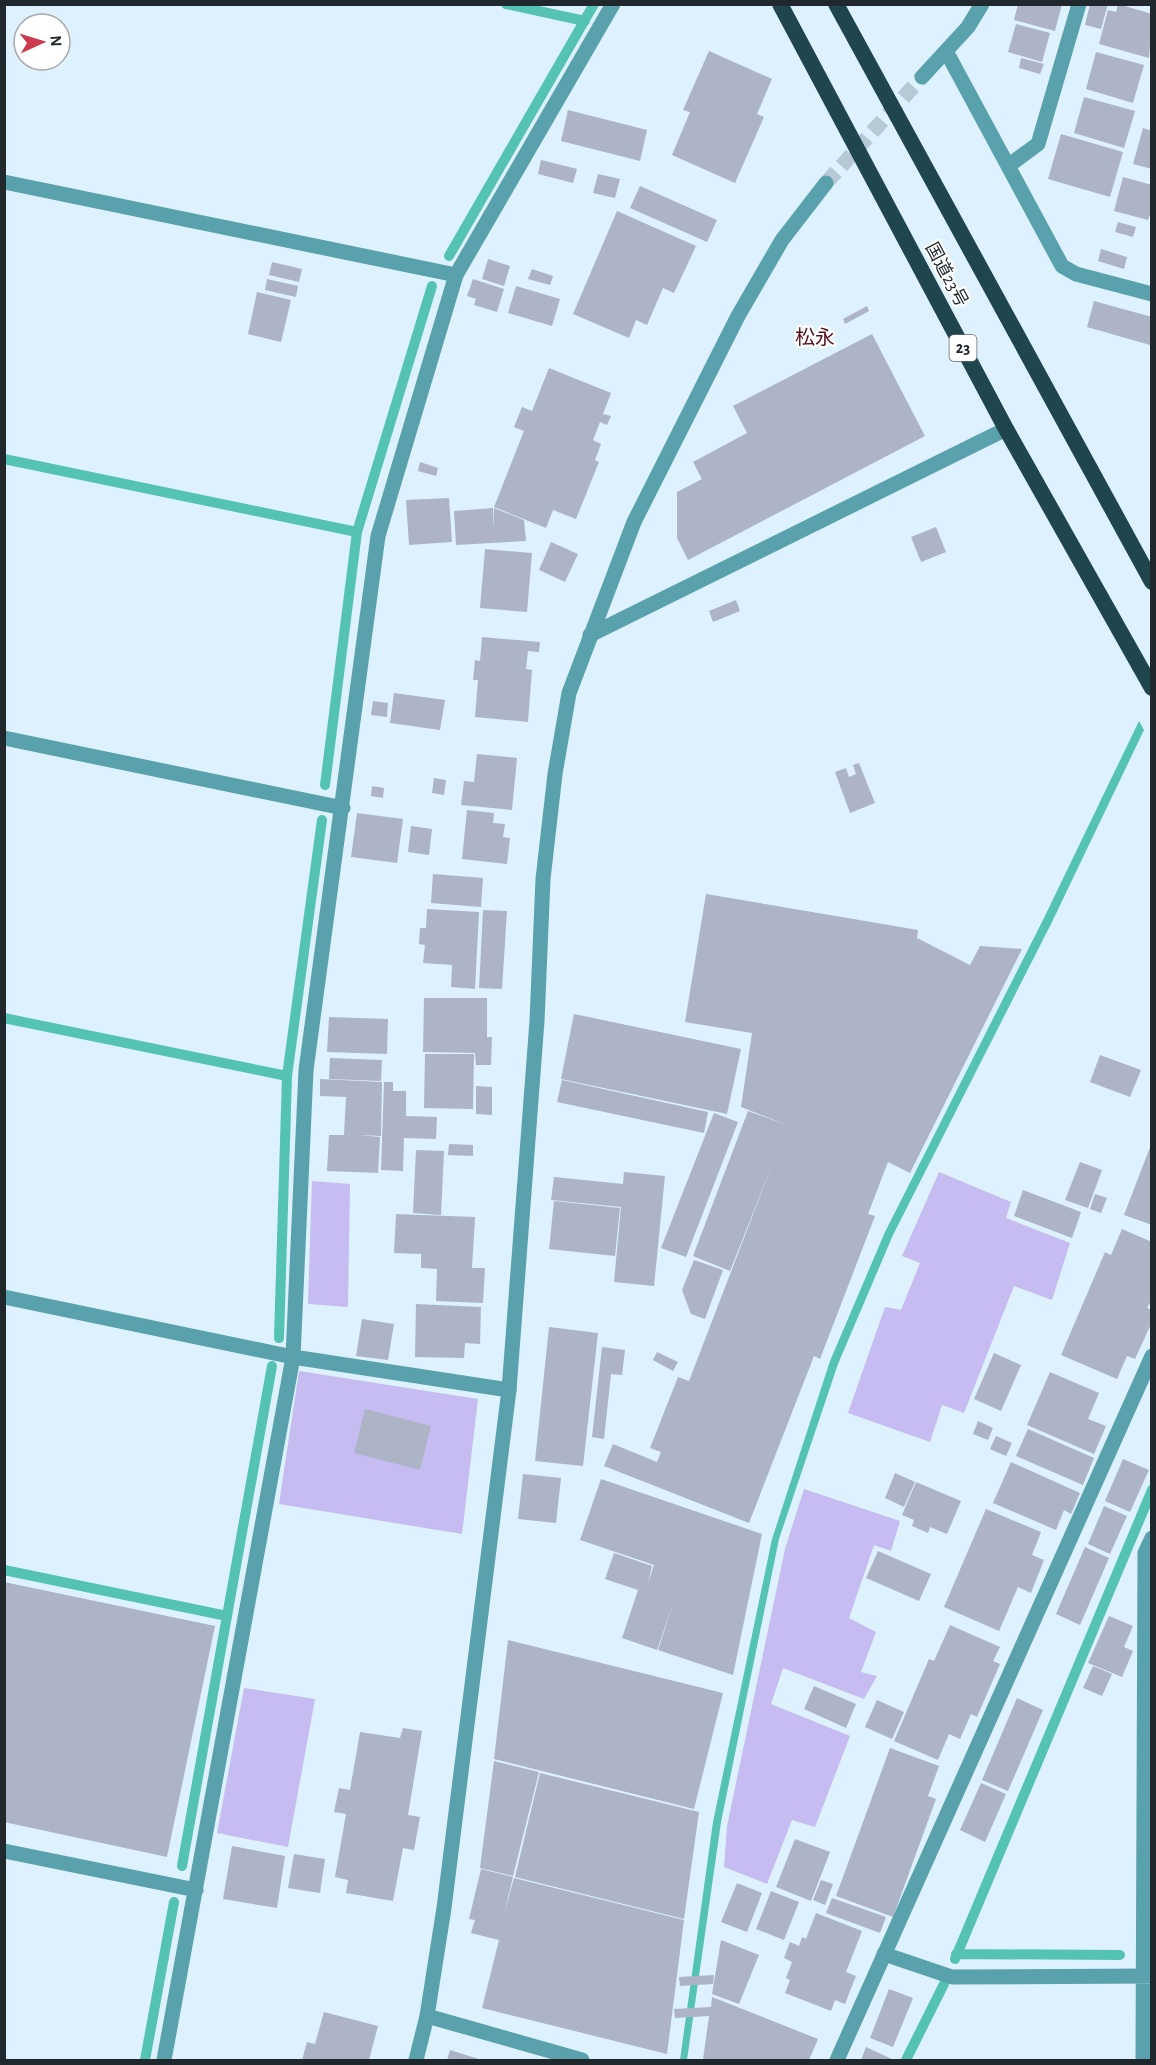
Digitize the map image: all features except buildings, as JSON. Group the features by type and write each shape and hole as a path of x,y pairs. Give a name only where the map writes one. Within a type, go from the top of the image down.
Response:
{"highway":[{"name":"国道23号","path":"780,4 1006,429 1152,688"},
{"name":"国道23号","path":"836,4 1152,582"}],"street":[{"path":"164,2061 293,1357 306,1070 378,536 456,275 613,4"},
{"path":"922,77 968,27 982,4"},
{"path":"1008,166 1038,144 1079,4"},
{"path":"946,51 1062,266 1076,274 1152,294"},
{"path":"4,182 456,275"},
{"path":"416,2061 427,2016 444,1908 509,1390 537,1021 543,879 555,774 569,693 634,522 738,316 782,240 826,183"},
{"path":"590,635 1006,429"},
{"path":"4,738 343,808"},
{"path":"4,1297 293,1357 509,1390"},
{"path":"837,2061 1152,1356"},
{"path":"1143,2061 1148,1976 1145,1553 1152,1538"},
{"path":"4,1851 196,1890"},
{"path":"884,1954 952,1977 1148,1976"},
{"path":"427,2016 582,2061"}],"shaded area":[{"path":"1139,721 1144,730 1052,922 893,1235 838,1364 779,1539 721,1822 687,2060 680,2060 713,1822 772,1539 830,1361 885,1232 1043,920"},
{"path":"939,1172 1011,1202 1006,1218 1070,1243 1052,1300 1014,1286 964,1413 942,1405 930,1442 848,1413 885,1307 901,1310 920,1263 902,1256"},
{"path":"312,1181 350,1184 348,1307 308,1304"},
{"path":"299,1371 478,1399 462,1534 279,1504"},
{"path":"804,1489 900,1521 891,1551 874,1545 849,1618 876,1632 861,1672 877,1676 864,1699 783,1668 771,1704 850,1736 815,1827 792,1820 767,1884 724,1867 727,1826 785,1549"},
{"path":"244,1688 315,1699 288,1847 217,1833"}],"waterway":[{"path":"506,4 585,21"},
{"path":"449,256 594,4"},
{"path":"325,785 357,532 432,286"},
{"path":"4,459 357,532"},
{"path":"279,1338 287,1076 322,820"},
{"path":"4,1018 287,1076"},
{"path":"182,1866 272,1366"},
{"path":"955,1959 1152,1490"},
{"path":"4,1570 227,1616"},
{"path":"145,2060 174,1902"},
{"path":"956,1954 1120,1955"},
{"path":"906,2060 944,1984"}],"tunnel":[{"path":"826,183 922,77"}],"district":[{"name":"松永","path":"815,338"}]}
